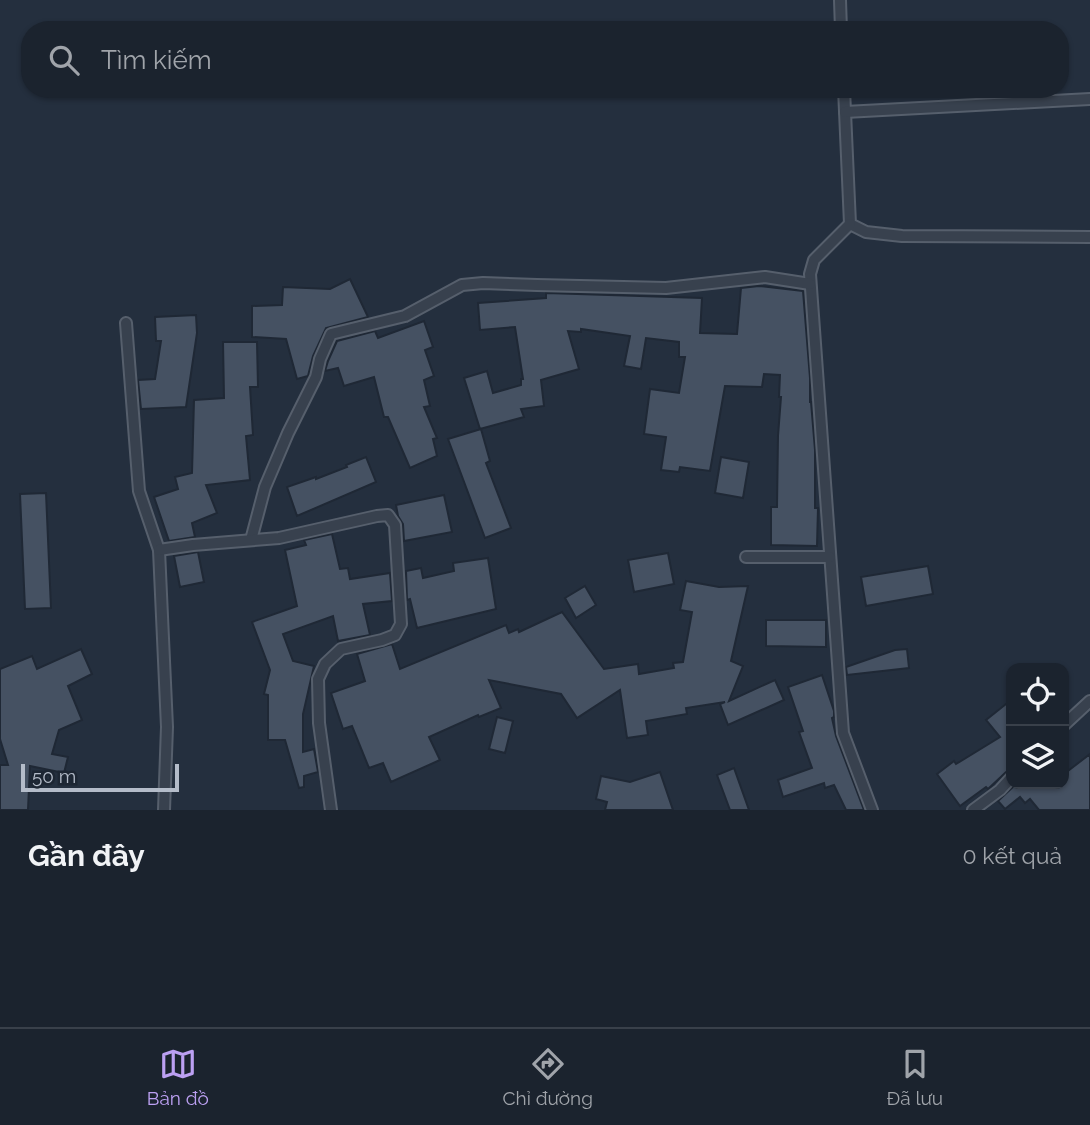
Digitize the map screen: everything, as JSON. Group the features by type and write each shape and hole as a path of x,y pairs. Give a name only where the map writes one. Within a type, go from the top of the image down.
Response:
{"lane":[{"path":"840,0 841,21"},
{"path":"844,98 850,225 814,260 810,284 843,733 872,810"},
{"path":"845,112 1090,99"},
{"path":"850,225 866,232 902,236 1090,237"},
{"path":"251,540 265,487 316,377 320,359 331,334 405,316 462,285 483,283 666,288 765,277 810,284"},
{"path":"126,323 139,491 159,550 167,727 164,810"},
{"path":"159,550 279,538 377,516 388,516 395,525 401,624 396,635 341,649 325,664 318,679 319,723 331,810"},
{"path":"746,557 830,557"},
{"path":"1069,720 1090,701"},
{"path":"973,810 1006,783"}],"building":[{"path":"350,279 368,317 326,328 313,356 308,376 297,379 286,339 252,337 252,306 282,305 283,287 330,289"},
{"path":"759,286 803,291 815,450 817,546 771,545 771,507 777,507 780,375 764,374 762,387 725,386 710,471 680,467 679,472 661,470 666,437 644,434 650,389 679,393 685,357 679,357 679,342 646,338 641,369 624,366 630,336 581,329 581,332 568,331 579,369 541,380 544,406 521,409 524,417 480,429 464,378 487,371 493,393 521,385 523,379 515,327 480,330 478,303 546,298 546,293 702,298 700,333 737,334 741,288"},
{"path":"196,315 197,333 186,407 141,409 138,380 155,379 161,341 156,341 155,317"},
{"path":"424,321 433,347 425,350 434,376 424,380 430,406 424,407 437,438 433,439 437,456 410,468 388,417 384,417 374,377 344,386 338,368 325,371 337,341 375,331 378,338"},
{"path":"223,342 257,342 258,387 250,387 253,435 246,436 250,480 206,485 217,513 192,523 195,537 169,541 154,497 178,489 175,477 192,473 194,400 224,398"},
{"path":"481,429 490,461 486,463 511,528 485,538 448,439"},
{"path":"366,457 376,482 297,516 287,487 316,479"},
{"path":"721,457 749,462 743,498 715,493"},
{"path":"46,493 51,608 25,609 20,494"},
{"path":"444,495 452,532 404,541 403,524 396,505"},
{"path":"332,534 340,569 348,568 350,579 390,573 392,601 363,604 370,635 338,641 333,616 283,634 293,661 314,666 303,714 303,752 314,749 318,772 304,776 304,787 299,788 285,740 268,740 268,695 264,694 270,670 252,622 297,606 285,550 306,545 304,540"},
{"path":"198,552 204,582 180,587 174,556"},
{"path":"668,553 674,584 634,592 628,560"},
{"path":"488,558 496,609 417,628 410,599 407,600 406,571 421,568 423,578 454,571 453,563"},
{"path":"928,566 933,594 866,606 861,577"},
{"path":"686,581 719,587 748,586 731,661 743,666 729,701 775,680 784,700 728,725 720,704 725,702 686,708 687,714 646,721 648,735 627,738 620,690 577,718 561,694 489,680 501,708 429,737 440,760 391,782 383,763 369,768 352,726 343,729 331,693 365,681 357,654 392,644 400,669 506,625 509,633 518,629 519,632 562,612 604,669 638,664 639,674 674,668 673,663 683,662 692,612 680,610"},
{"path":"585,586 596,605 576,618 565,598"},
{"path":"766,620 826,620 826,647 766,646"},
{"path":"81,649 92,674 68,686 82,720 59,730 52,754 68,757 64,773 30,766 28,810 0,810 0,765 8,765 0,739 0,669 32,656 37,669"},
{"path":"907,649 909,668 847,675 846,667 895,650"},
{"path":"822,675 834,711 832,718 836,736 864,810 846,810 834,785 825,788 824,783 783,797 778,780 812,768 799,732 803,731 788,687"},
{"path":"1006,704 1006,772 988,789 986,787 960,806 937,774 954,761 956,764 1000,737 986,720"},
{"path":"497,717 513,721 505,753 489,749"},
{"path":"1090,754 1090,810 1039,810 1030,799 1025,803 1020,797 1005,809 998,801 1011,789 1069,789 1069,770"},
{"path":"734,768 749,810 730,810 717,775"},
{"path":"660,772 673,810 605,810 607,802 596,799 601,776 630,782"}]}
